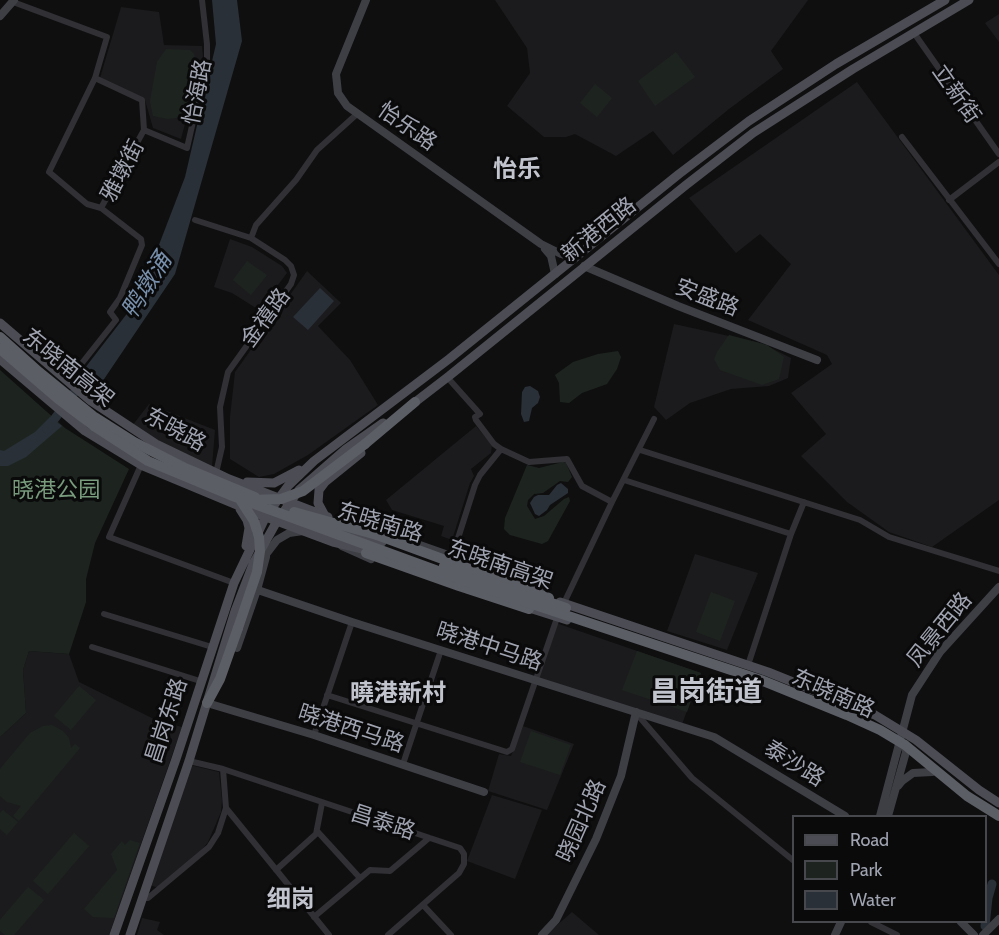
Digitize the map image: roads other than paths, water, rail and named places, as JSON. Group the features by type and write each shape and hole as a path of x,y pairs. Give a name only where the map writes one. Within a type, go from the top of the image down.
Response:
{"highway":[{"path":"0,329 100,417 155,453"},
{"name":"东晓南高架","path":"0,337 93,416 128,439 183,467 284,510 490,590 786,690 893,737 967,796 999,816"},
{"name":"东晓南高架","path":"0,350 73,416 94,426 157,465 229,499 284,510 493,584 764,673 807,690 873,719 907,738 974,792 999,809"},
{"path":"229,499 262,501 297,494 317,482 415,402"},
{"path":"183,467 217,483 247,508 254,521 260,545 258,565 238,628 216,689 207,703"},
{"path":"284,510 377,535 559,602"},
{"path":"284,510 366,553 529,609"}],"main road":[{"name":"新港西路","path":"284,510 294,480 314,461 440,366 749,122 836,64 945,0"},
{"name":"新港西路","path":"265,518 284,510 302,487 346,449 415,402 753,133 853,69 969,0"},
{"name":"东晓路","path":"0,323 92,401 156,444 229,479 284,510"},
{"path":"0,359 54,401"},
{"path":"326,516 320,509 318,494 325,482 391,429 415,402"},
{"name":"东晓路","path":"73,416 85,431 141,465 229,499 265,518 284,510"},
{"path":"229,479 258,484 274,483 314,461"},
{"path":"294,480 302,487"},
{"path":"229,499 247,520 249,528 241,564"},
{"name":"东晓南路","path":"284,510 326,516 355,526"},
{"name":"东晓南路","path":"284,510 305,531 333,542 364,550 491,593 529,609 691,659 759,683 867,729 902,749 973,805 999,821"},
{"name":"东晓南路","path":"284,510 520,591 748,665 856,707 904,731 999,803"},
{"name":"昌岗东路","path":"130,935 189,761 244,586 253,564 284,510"},
{"name":"昌岗东路","path":"114,935 167,787 234,583 241,564 265,518"},
{"path":"355,526 379,541"}],"street":[{"name":"怡海路","path":"144,130 187,148 207,60 202,0"},
{"name":"怡乐路","path":"366,0 357,26 338,66 336,80 338,93 342,100 357,114 541,244 575,258"},
{"path":"0,16 13,1 107,37 95,78 49,172 87,204 101,208"},
{"name":"立新街","path":"914,33 999,154"},
{"path":"95,78 142,100 144,130"},
{"path":"195,220 250,238 256,225 296,180 317,150 357,114"},
{"name":"雅墩街","path":"69,383 116,320 110,312 120,298 142,245 141,239 101,208 144,130"},
{"path":"902,137 999,264"},
{"path":"949,200 999,162"},
{"name":"金禧路","path":"216,473 222,447 220,407 228,372 291,284 294,275 291,266 285,260 250,238"},
{"path":"541,244 551,256 555,274"},
{"name":"安盛路","path":"584,266 678,306 817,360"},
{"path":"447,377 480,414 475,417 476,420 494,444 530,462 567,459 582,486 612,502"},
{"path":"559,602 640,450 654,419"},
{"path":"452,557 475,485 501,448"},
{"path":"640,450 860,520 888,537 999,571"},
{"path":"141,465 109,537 234,583"},
{"path":"229,479 229,499"},
{"path":"624,480 791,534"},
{"path":"748,665 791,534 804,502"},
{"path":"207,703 221,688 257,590 268,549 284,510"},
{"name":"东晓南路","path":"355,526 396,537 522,581 559,602"},
{"path":"244,586 268,549 281,536 305,531"},
{"path":"364,550 368,538"},
{"name":"东晓南路","path":"333,542 365,557 487,601 529,609"},
{"name":"晓港中马路","path":"244,586 724,741"},
{"name":"凤景西路","path":"902,749 912,694 940,652 999,587"},
{"path":"104,614 212,647"},
{"path":"327,695 507,752 512,749 557,618"},
{"path":"314,735 352,622"},
{"path":"92,647 200,681"},
{"path":"403,764 441,650"},
{"name":"晓港西马路","path":"207,703 314,735 484,792"},
{"path":"636,712 692,778 792,859"},
{"name":"晓园北路","path":"542,935 556,920 596,839 621,776 636,712"},
{"name":"泰沙路","path":"724,741 843,815"},
{"path":"888,815 896,789 902,749"},
{"path":"880,815 902,749"},
{"name":"昌泰路","path":"189,761 223,769 460,848 464,854 464,864 459,873 388,935"},
{"path":"143,898 148,898 209,848 218,832 226,807 223,769"},
{"path":"896,789 902,781 914,773 932,772"},
{"path":"276,870 316,834 322,803"},
{"path":"226,807 329,935"},
{"path":"316,831 360,878"},
{"path":"314,917 370,870 390,871 429,838"},
{"path":"423,905 451,935"},
{"path":"982,935 999,919"},
{"path":"875,923 897,935"},
{"path":"963,923 974,935"}],"water":[{"path":"212,0 237,0 242,41 175,274 96,391 78,377 129,311 147,276 185,177 216,44"},
{"path":"320,288 334,301 308,330 293,317"},
{"path":"530,386 538,391 540,397 538,403 532,408 529,421 524,422 521,414 522,392 525,387"},
{"path":"50,417 62,426 26,457 8,466 0,466 0,450 4,451 35,432"},
{"path":"561,483 568,489 568,493 539,516 535,514 530,503 534,497 549,495"}],"waterway":[{"name":"鸭墩涌","path":"47,429 89,373"},
{"path":"987,907 992,884"}],"district":[{"name":"怡乐","path":"517,170"},
{"name":"昌岗街道","path":"706,693"},
{"name":"曉港新村","path":"398,694"},
{"name":"细岗","path":"291,900"}],"park label":[{"name":"晓港公园","path":"56,491"}]}
